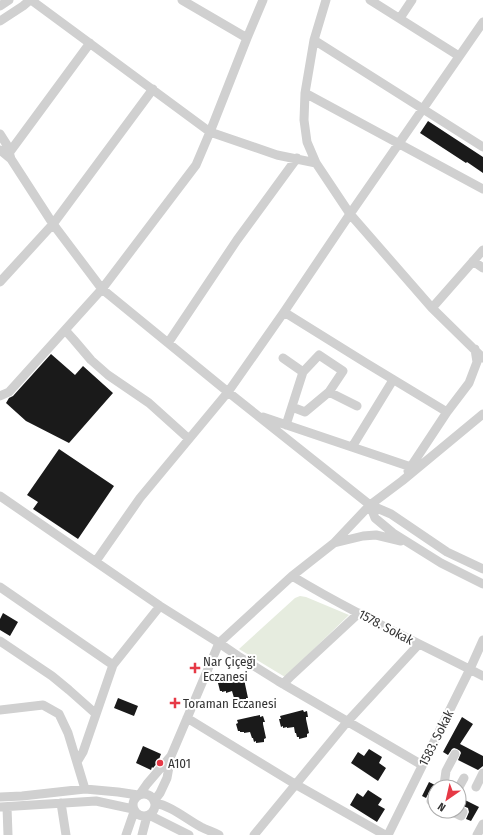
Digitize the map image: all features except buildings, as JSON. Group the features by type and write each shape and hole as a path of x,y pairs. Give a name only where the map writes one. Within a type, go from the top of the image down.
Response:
{"street":[{"path":"0,6 9,0"},
{"path":"0,21 31,0 210,132 277,155 316,163"},
{"path":"182,0 247,38"},
{"path":"0,396 9,392 102,289 196,165 263,0"},
{"path":"326,0 314,40 305,92 304,120 307,142 316,163 350,214 432,308 483,358"},
{"path":"370,0 459,56"},
{"path":"400,18 412,0"},
{"path":"96,561 140,498 228,392 483,22"},
{"path":"314,40 482,145"},
{"path":"10,156 90,43"},
{"path":"0,282 53,224 153,90"},
{"path":"305,92 483,189"},
{"path":"0,134 7,145 10,156 53,224 102,289 370,505 391,514 447,552 483,569"},
{"path":"0,150 10,156"},
{"path":"168,343 237,240 297,158"},
{"path":"432,308 483,250"},
{"path":"473,261 483,268"},
{"path":"284,312 447,412"},
{"path":"65,330 90,360 108,375 149,403 189,439"},
{"path":"402,481 447,412 469,383 477,362 475,349"},
{"path":"286,424 303,372 319,355 343,371 329,392 305,412 292,407"},
{"path":"283,358 303,372"},
{"path":"352,447 393,380"},
{"path":"329,392 357,406"},
{"path":"126,835 140,814 153,812 147,797 147,784 170,756 219,642 292,576 334,543 370,505 402,481 483,414"},
{"path":"257,415 411,467"},
{"path":"0,496 160,606 219,642 238,656 347,722 422,765"},
{"path":"370,505 375,518 393,533 441,563 483,584"},
{"path":"334,543 363,536 376,535 408,542"},
{"name":"1578. Sokak","path":"292,576 359,613 483,676"},
{"path":"0,587 113,665"},
{"path":"77,762 83,752 113,665 160,606"},
{"path":"283,684 359,613"},
{"name":"1583. Sokak","path":"386,835 470,669 483,640"},
{"path":"0,641 52,676 96,714"},
{"path":"254,835 347,722 419,644"},
{"path":"0,710 43,705 59,714 68,733 85,789"},
{"path":"187,718 295,784 386,835"},
{"path":"445,779 446,771 455,754"},
{"path":"142,835 140,814 133,801 160,793 167,778 170,766 170,756"},
{"path":"476,787 483,773"},
{"path":"0,797 85,789 118,792 147,797 173,810 202,828 219,835"},
{"path":"8,835 3,807 96,801 140,814 189,835"},
{"path":"61,803 66,835"},
{"path":"477,835 483,824"}],"shaded area":[{"path":"300,596 306,597 349,615 285,677 239,649 295,598"}],"place":[{"name":"Nar Çiçeği Eczanesi","path":"195,668"},
{"name":"Toraman Eczanesi","path":"175,703"},
{"name":"A101","path":"160,763"}]}
